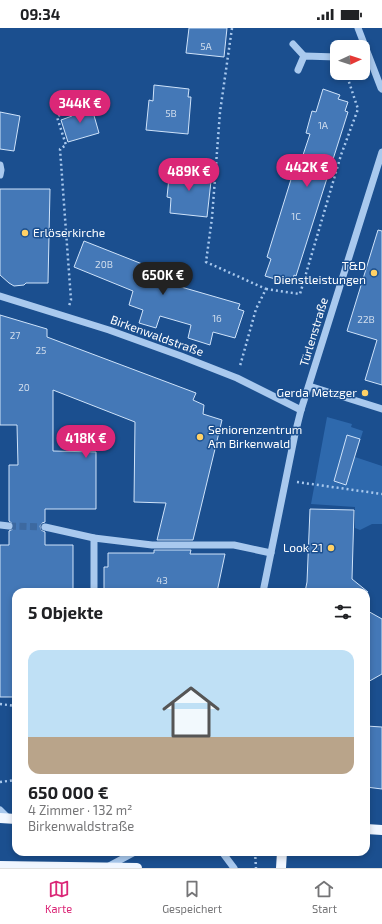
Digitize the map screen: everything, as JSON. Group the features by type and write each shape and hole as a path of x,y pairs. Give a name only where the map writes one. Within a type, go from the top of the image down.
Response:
{"main road":[{"path":"370,829 382,830"},
{"path":"281,868 282,856"},
{"path":"0,866 137,868"}],"street":[{"path":"358,28 361,40"},
{"path":"293,44 304,56 330,57"},
{"path":"298,70 304,56"},
{"path":"370,66 382,89"},
{"name":"Türlenstraße","path":"264,588 301,410 382,152"},
{"path":"0,165 0,175"},
{"name":"Birkenwaldstraße","path":"0,296 109,330 181,356 236,378 301,410"},
{"path":"309,386 382,409"},
{"path":"0,525 9,526"},
{"path":"45,527 94,538 152,545 234,545 271,553"},
{"path":"94,538 94,588"},
{"path":"0,810 8,818"},
{"path":"106,867 127,856"},
{"path":"225,856 234,868"}],"path":[{"path":"232,28 220,112 212,218 206,262 266,290 300,294 341,155 358,109 348,80"},
{"path":"64,112 57,117 66,145 60,149 71,300 66,316"},
{"path":"236,378 256,309 266,290"},
{"path":"285,481 382,494"},
{"path":"0,704 12,706"},
{"path":"0,782 12,780"},
{"path":"256,856 256,868"}],"shaded area":[{"path":"327,417 352,424 351,427 363,431 355,457 382,466 382,524 372,524 360,530 355,528 355,507 311,504"}],"building":[{"path":"189,28 227,28 224,57 186,53"},
{"path":"154,85 189,89 188,97 191,97 188,134 146,130 149,100 153,101"},
{"path":"323,89 340,95 338,99 348,102 345,111 348,112 296,276 294,275 292,284 265,276 271,259 267,257 297,160 301,161 310,134 306,133 312,111 316,112"},
{"path":"91,105 99,133 68,142 61,120 72,116 70,111"},
{"path":"0,112 20,116 14,151 0,149"},
{"path":"170,168 212,172 207,217 170,213 171,198 167,197"},
{"name":"Erlöserkirche","path":"0,189 50,189 48,283 26,283 24,285 14,286 0,275"},
{"path":"378,230 382,231 382,385 365,380 377,340 347,331"},
{"path":"84,241 160,271 157,280 240,304 238,309 244,311 235,338 213,332 210,345 188,338 191,325 160,316 156,328 139,323 143,310 129,305 133,291 74,267"},
{"path":"0,315 47,329 47,337 196,393 193,400 204,405 203,414 222,420 193,540 157,540 166,503 134,502 135,422 53,390 53,451 96,452 96,509 45,509 45,522 40,526 41,530 45,532 45,545 73,545 73,588 12,588 12,697 0,697 0,545 9,545 9,531 14,527 9,521 9,465 18,465 17,425 0,425"},
{"path":"347,435 360,439 346,485 334,481"},
{"name":"Look 21","path":"310,509 354,510 352,579 363,588 306,588"},
{"path":"154,550 191,550 190,554 225,554 218,588 104,588 104,567 108,567 108,553 154,553"},
{"path":"370,612 382,619 382,674 370,681"},
{"path":"370,726 382,727 382,789 370,788"}],"tunnel":[{"path":"9,526 45,527"}],"place":[{"name":"Erlöserkirche","path":"25,233"},
{"name":"T&D Dienstleistungen","path":"374,273"},
{"name":"Gerda Metzger","path":"365,393"},
{"name":"Seniorenzentrum Am Birkenwald","path":"200,437"},
{"name":"Look 21","path":"331,548"}]}
